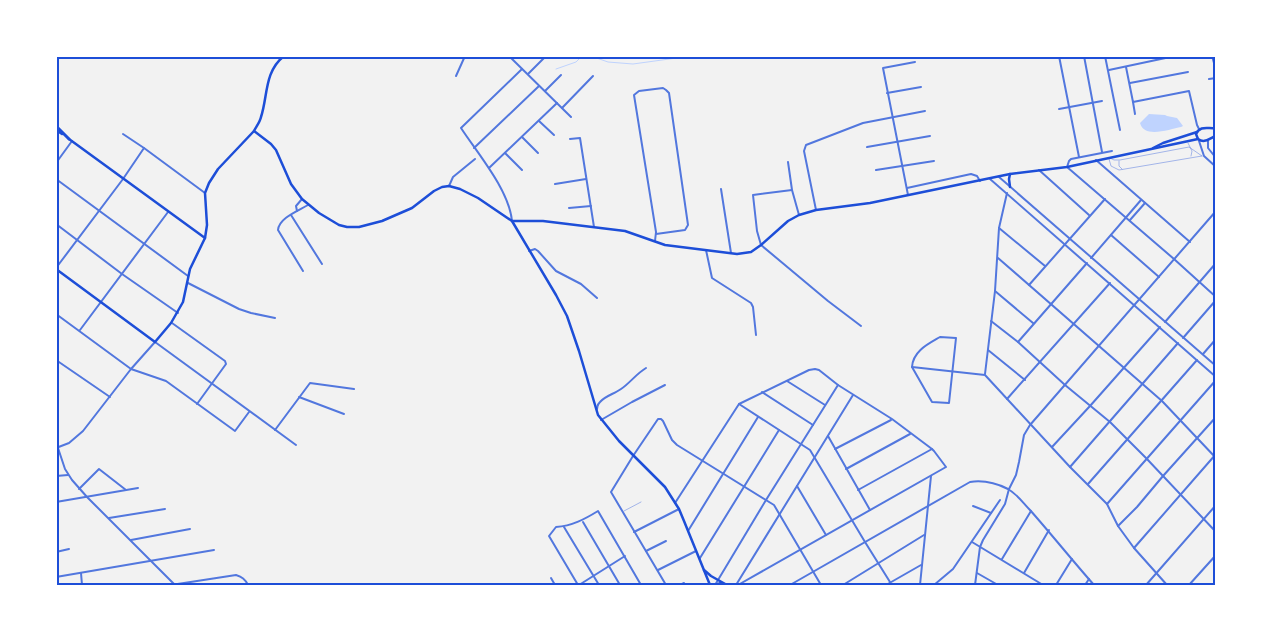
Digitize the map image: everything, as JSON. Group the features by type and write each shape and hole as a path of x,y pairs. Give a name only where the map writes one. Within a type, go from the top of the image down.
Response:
{"highway":[{"path":"56,128 71,140"}],"main road":[{"path":"56,269 155,342 178,313 183,302 188,276 205,238 207,225 205,193 209,183 218,170 254,131 261,118 270,73 284,56"},
{"path":"1150,150 1203,128 1216,128"},
{"path":"1207,129 1210,133 1209,139"},
{"path":"254,131 276,150 291,184 302,199 339,225 347,228 359,227 392,217 412,208 434,191 450,186 478,198 512,221 567,316 596,411 601,420 633,456 660,481 679,509 710,585"},
{"path":"1198,131 1196,136 1199,140"},
{"path":"512,221 543,221 625,231 665,245 737,254 751,252 788,221 798,215 816,210 870,203 1010,174 1067,167 1188,141 1199,140 1204,142 1216,136"},
{"path":"71,140 205,238"},
{"path":"1010,174 1010,187"},
{"path":"704,568 711,576 727,584"},
{"path":"715,585 727,584"}],"street":[{"path":"456,76 466,56"},
{"path":"528,74 546,56"},
{"path":"1059,56 1079,157"},
{"path":"1084,56 1102,153"},
{"path":"1105,56 1120,130"},
{"path":"1108,70 1175,56"},
{"path":"1212,56 1216,70"},
{"path":"512,57 571,117"},
{"path":"908,195 896,142 883,68 915,62"},
{"path":"1126,66 1135,114"},
{"path":"512,221 507,203 489,168 461,128 522,69"},
{"path":"1130,83 1188,72"},
{"path":"544,91 561,75"},
{"path":"562,108 592,76"},
{"path":"1209,79 1216,78"},
{"path":"474,148 539,86"},
{"path":"887,93 921,87"},
{"path":"655,241 656,234 634,95 638,91 663,88 669,93 688,225 685,230 656,234"},
{"path":"1133,102 1189,91 1198,131"},
{"path":"1059,110 1102,101"},
{"path":"489,168 557,103"},
{"path":"816,210 804,150 806,145 863,123 925,111"},
{"path":"538,121 554,135"},
{"path":"122,134 205,193"},
{"path":"867,147 930,136"},
{"path":"522,137 538,153"},
{"path":"570,140 580,138 594,227"},
{"path":"1209,139 1208,148 1216,158"},
{"path":"56,163 71,140"},
{"path":"1199,140 1204,156 1216,167"},
{"path":"56,269 144,148"},
{"path":"1112,151 1071,159 1067,167 1130,220 1216,299 1183,338"},
{"path":"505,153 522,170"},
{"path":"450,186 453,177 475,159"},
{"path":"1096,160 1190,242"},
{"path":"876,170 934,161"},
{"path":"788,162 798,215"},
{"path":"1038,170 1090,216"},
{"path":"906,188 971,174 977,176 980,181"},
{"path":"998,177 1216,366"},
{"path":"56,179 188,276"},
{"path":"555,184 586,179"},
{"path":"990,179 1216,378 1106,504"},
{"path":"721,189 731,253"},
{"path":"792,190 753,195 757,231 761,245 861,326"},
{"path":"985,375 995,291 999,228 1007,193"},
{"path":"298,211 296,206 302,199"},
{"path":"1029,285 1105,199"},
{"path":"1091,258 1141,200"},
{"path":"1130,220 1145,203"},
{"path":"303,271 278,227 280,222 308,204"},
{"path":"568,208 590,206"},
{"path":"976,585 980,547 1005,504 1018,469 1024,435 1030,425 1216,211"},
{"path":"79,331 168,212"},
{"path":"291,215 322,264"},
{"path":"56,224 178,313"},
{"path":"999,228 1045,266"},
{"path":"1111,235 1159,277"},
{"path":"529,251 536,249 556,271 581,284 597,298"},
{"path":"706,250 712,278 752,303 756,335"},
{"path":"998,258 1161,400 1215,456 1134,548"},
{"path":"1018,342 1087,263"},
{"path":"1165,322 1216,263"},
{"path":"188,283 239,309 275,318"},
{"path":"1007,399 1110,283"},
{"path":"995,291 1034,323"},
{"path":"56,314 131,369 166,381 235,432 249,412"},
{"path":"991,321 1110,422 1216,532"},
{"path":"171,323 225,361 226,364 197,404"},
{"path":"1052,447 1160,327"},
{"path":"940,337 956,338 949,403 932,402 912,367 912,363 922,348 940,337"},
{"path":"1202,354 1216,339"},
{"path":"57,448 69,443 76,437 155,342 296,445"},
{"path":"1070,467 1178,343"},
{"path":"988,350 1025,380"},
{"path":"56,360 110,397"},
{"path":"1088,484 1197,360"},
{"path":"912,367 985,375 1106,504 1118,526 1134,548 1167,585"},
{"path":"596,411 601,400 621,390 646,368"},
{"path":"675,503 739,404 815,368 853,395 892,419 932,449 946,467 737,585"},
{"path":"786,381 825,405"},
{"path":"275,430 310,383 354,389"},
{"path":"601,420 665,385"},
{"path":"715,585 838,385"},
{"path":"762,392 813,425"},
{"path":"737,585 853,395"},
{"path":"300,397 344,414"},
{"path":"739,404 810,450 890,582"},
{"path":"688,531 758,417"},
{"path":"1118,526 1216,417"},
{"path":"666,585 611,492 633,456 658,420 661,419 664,421 672,440 677,445 774,505 821,585"},
{"path":"836,449 892,419"},
{"path":"700,559 779,430"},
{"path":"846,469 911,434"},
{"path":"828,436 870,510"},
{"path":"56,442 68,475 87,497 175,584"},
{"path":"858,490 932,449"},
{"path":"79,488 99,469 126,490"},
{"path":"56,476 68,475"},
{"path":"920,585 931,476"},
{"path":"790,585 970,482 980,481 1009,489 1018,496 1094,585"},
{"path":"797,486 826,536"},
{"path":"56,502 138,488"},
{"path":"934,585 953,569 1000,500"},
{"path":"1146,585 1216,505"},
{"path":"973,506 991,513"},
{"path":"109,518 164,509"},
{"path":"634,532 679,509"},
{"path":"625,556 578,585 549,536 556,527 564,527 583,521 598,511 625,556 641,585"},
{"path":"1002,559 1031,511"},
{"path":"583,521 620,585"},
{"path":"564,527 599,585"},
{"path":"131,540 190,529"},
{"path":"1024,573 1049,530"},
{"path":"843,585 925,535"},
{"path":"646,551 666,540"},
{"path":"972,542 1043,585"},
{"path":"56,552 69,549"},
{"path":"56,577 214,550"},
{"path":"658,570 696,551"},
{"path":"1189,585 1216,554"},
{"path":"1056,585 1072,558"},
{"path":"886,585 922,564"},
{"path":"977,572 998,585"},
{"path":"81,573 82,585"},
{"path":"171,585 236,575 246,580 248,585"},
{"path":"551,578 555,585"},
{"path":"1085,585 1088,579"},
{"path":"680,585 684,583"}],"lane":[{"path":"1188,141 1192,154 1190,158"},
{"path":"1189,147 1202,156 1123,170 1113,168 1109,157 1114,160 1120,160 1189,147"},
{"path":"1120,160 1119,166 1123,170"},
{"path":"623,512 641,502"}],"water":[{"path":"1149,114 1177,118 1183,126 1158,132 1147,131 1142,128 1140,123"}],"waterway":[{"path":"556,69 576,62 582,56"},
{"path":"591,56 608,62 633,64 691,56"}]}
